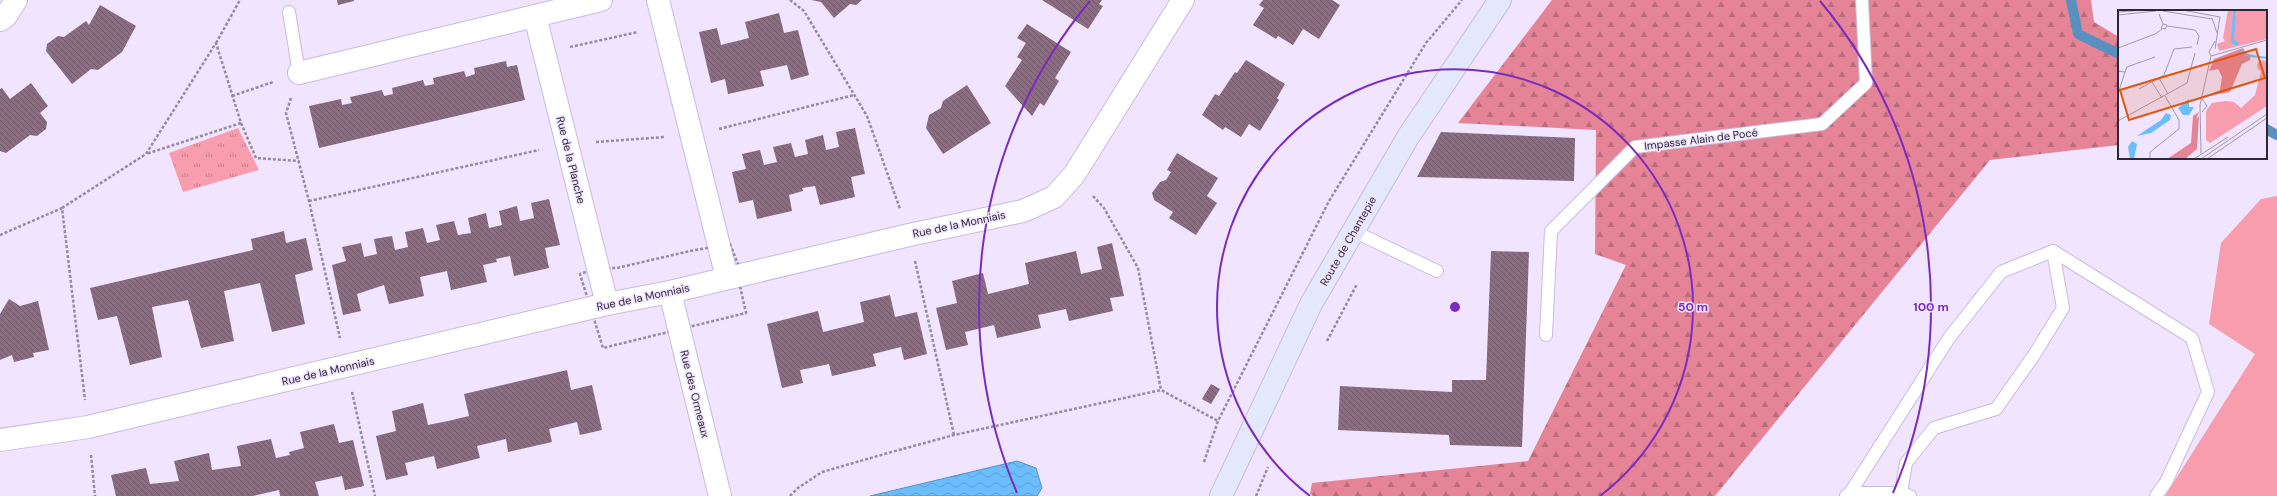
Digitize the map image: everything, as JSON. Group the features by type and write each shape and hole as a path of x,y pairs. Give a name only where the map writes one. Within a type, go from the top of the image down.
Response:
{"street":[{"path":"0,20 6,16 16,0"},
{"path":"298,73 601,0"},
{"path":"658,0 693,135 727,278"},
{"name":"Rue de la Monniais","path":"0,440 88,427 347,367 607,304 670,292 909,235 1022,211 1054,197 1074,175 1183,0"},
{"name":"Route de Chantepie","path":"1220,496 1311,304 1408,137 1500,0"},
{"name":"Rue de la Planche","path":"535,16 607,304"},
{"name":"Rue des Ormeaux","path":"670,292 720,496"}],"lane":[{"name":"Impasse Alain de Pocé","path":"1546,335 1551,231 1635,147 1822,124 1866,83 1862,0"},
{"path":"289,12 298,73"},
{"path":"1353,231 1437,271"},
{"path":"1848,494 1949,338 2001,272 2053,251"},
{"path":"1848,494 1906,495 1906,463 1934,428 1996,409 2034,355 2063,308 2053,251"},
{"path":"2053,251 2192,338 2208,392 2166,482 2156,496"}],"path":[{"path":"146,154 216,43 240,0"},
{"path":"790,0 804,11 867,116 909,235 954,435"},
{"path":"1203,465 1218,421 1329,201 1426,43 1462,0"},
{"path":"544,53 664,26"},
{"path":"216,43 241,123 256,158 299,161"},
{"path":"232,96 298,73"},
{"path":"298,73 286,113 299,161 347,367 375,496"},
{"path":"0,235 62,208 146,154 241,123"},
{"path":"1074,175 1104,208 1138,268 1161,390"},
{"path":"62,208 95,496"},
{"path":"790,496 798,488 822,472 954,435 1161,390 1218,421"}],"green space":[{"path":"1552,0 2091,0 2094,22 2118,36 2118,145 1990,160 1715,496 1313,496 1310,494 1312,483 1528,461 1626,265 1595,254 1596,130 1458,123"},
{"path":"238,128 259,170 183,192 169,153"},
{"path":"2277,196 2277,496 2165,496 2255,354 2209,324 2221,243 2261,199"}],"water":[{"path":"1017,461 1036,468 1042,488 1037,496 870,496"}],"building":[{"path":"337,0 354,0 354,1 338,5"},
{"path":"811,0 862,0 856,5 850,4 834,18 821,2"},
{"path":"1042,0 1102,0 1099,4 1103,6 1088,29"},
{"path":"1263,0 1332,0 1340,5 1319,39 1303,29 1293,45 1278,36 1276,39 1253,25 1264,8 1259,5"},
{"path":"100,5 136,26 122,52 98,70 91,69 72,84 46,51 47,44 58,36 64,37 86,21 89,25"},
{"path":"779,13 784,33 798,30 809,75 791,80 787,65 760,71 764,86 728,94 725,79 711,83 699,32 717,28 721,45 749,38 745,22"},
{"path":"1027,24 1071,52 1055,78 1059,81 1044,106 1040,103 1032,116 1005,86 1022,60 1017,57 1026,43 1017,38"},
{"path":"1246,60 1285,84 1277,98 1279,100 1260,131 1249,124 1241,137 1225,127 1223,130 1202,115 1215,94 1219,96 1235,72 1237,73"},
{"path":"506,61 507,67 517,65 525,100 319,148 309,106 341,99 342,105 352,103 350,97 382,90 384,96 393,94 392,88 423,80 425,86 434,84 433,78 464,71 466,77 475,74 474,68"},
{"path":"31,83 48,106 40,113 47,122 46,129 37,136 30,135 6,153 0,151 0,89 2,88 10,99"},
{"path":"967,85 991,123 943,154 926,128 929,115 941,108 943,101"},
{"path":"855,128 865,174 851,177 855,197 820,205 815,186 802,188 803,191 789,195 792,211 757,219 753,200 739,203 732,172 746,169 742,154 760,150 764,165 777,162 773,147 791,143 795,157 808,154 805,140 823,135 826,150 839,147 836,132"},
{"path":"1441,132 1575,138 1574,181 1417,177"},
{"path":"1177,153 1218,178 1207,196 1217,203 1196,235 1169,218 1173,212 1154,200 1152,193 1160,182 1166,180 1171,172 1167,170"},
{"path":"549,199 560,245 545,248 549,268 514,276 510,256 496,259 497,262 483,265 487,282 451,290 447,271 420,277 424,296 389,304 384,285 357,294 361,311 343,315 332,265 346,261 342,247 361,243 364,257 377,254 374,239 392,236 395,250 408,247 405,232 423,228 427,243 440,240 436,225 454,221 458,235 471,233 468,218 486,213 489,228 502,225 499,211 517,206 520,221 534,218 531,203"},
{"path":"284,231 286,243 306,238 313,270 295,275 305,324 272,332 260,283 224,291 234,341 201,348 188,300 152,307 162,357 130,365 117,316 98,320 90,288 253,250 251,239"},
{"path":"1112,243 1124,296 1110,298 1113,311 1069,321 1066,309 1038,315 1041,328 997,338 994,325 965,332 968,345 946,350 936,308 957,303 952,281 983,273 988,294 1029,284 1025,263 1076,251 1081,274 1102,269 1097,247"},
{"path":"1491,251 1529,252 1522,447 1450,445 1449,435 1338,430 1340,386 1452,392 1452,380 1486,380"},
{"path":"890,295 895,317 917,312 927,354 904,360 901,347 873,354 876,366 832,376 829,364 800,370 803,383 782,388 767,324 818,311 823,332 864,322 860,302"},
{"path":"9,299 20,306 38,301 49,350 33,353 34,357 14,362 12,355 0,360 0,314"},
{"path":"567,370 571,390 592,385 602,430 580,435 577,422 549,429 552,442 508,452 506,439 477,446 480,458 437,469 434,456 405,463 408,475 386,480 376,436 396,431 392,411 423,403 428,425 448,421 469,416 464,394"},
{"path":"1211,384 1220,389 1211,404 1202,399"},
{"path":"334,424 339,443 353,440 364,486 345,490 342,476 315,482 319,496 280,496 279,490 253,496 116,496 111,475 146,468 150,484 179,481 174,461 209,453 212,470 241,466 237,446 271,439 276,458 290,455 289,452 304,448 300,432"}],"waterway":[{"path":"2071,0 2078,34 2118,54"},
{"path":"2267,130 2277,135"}]}
